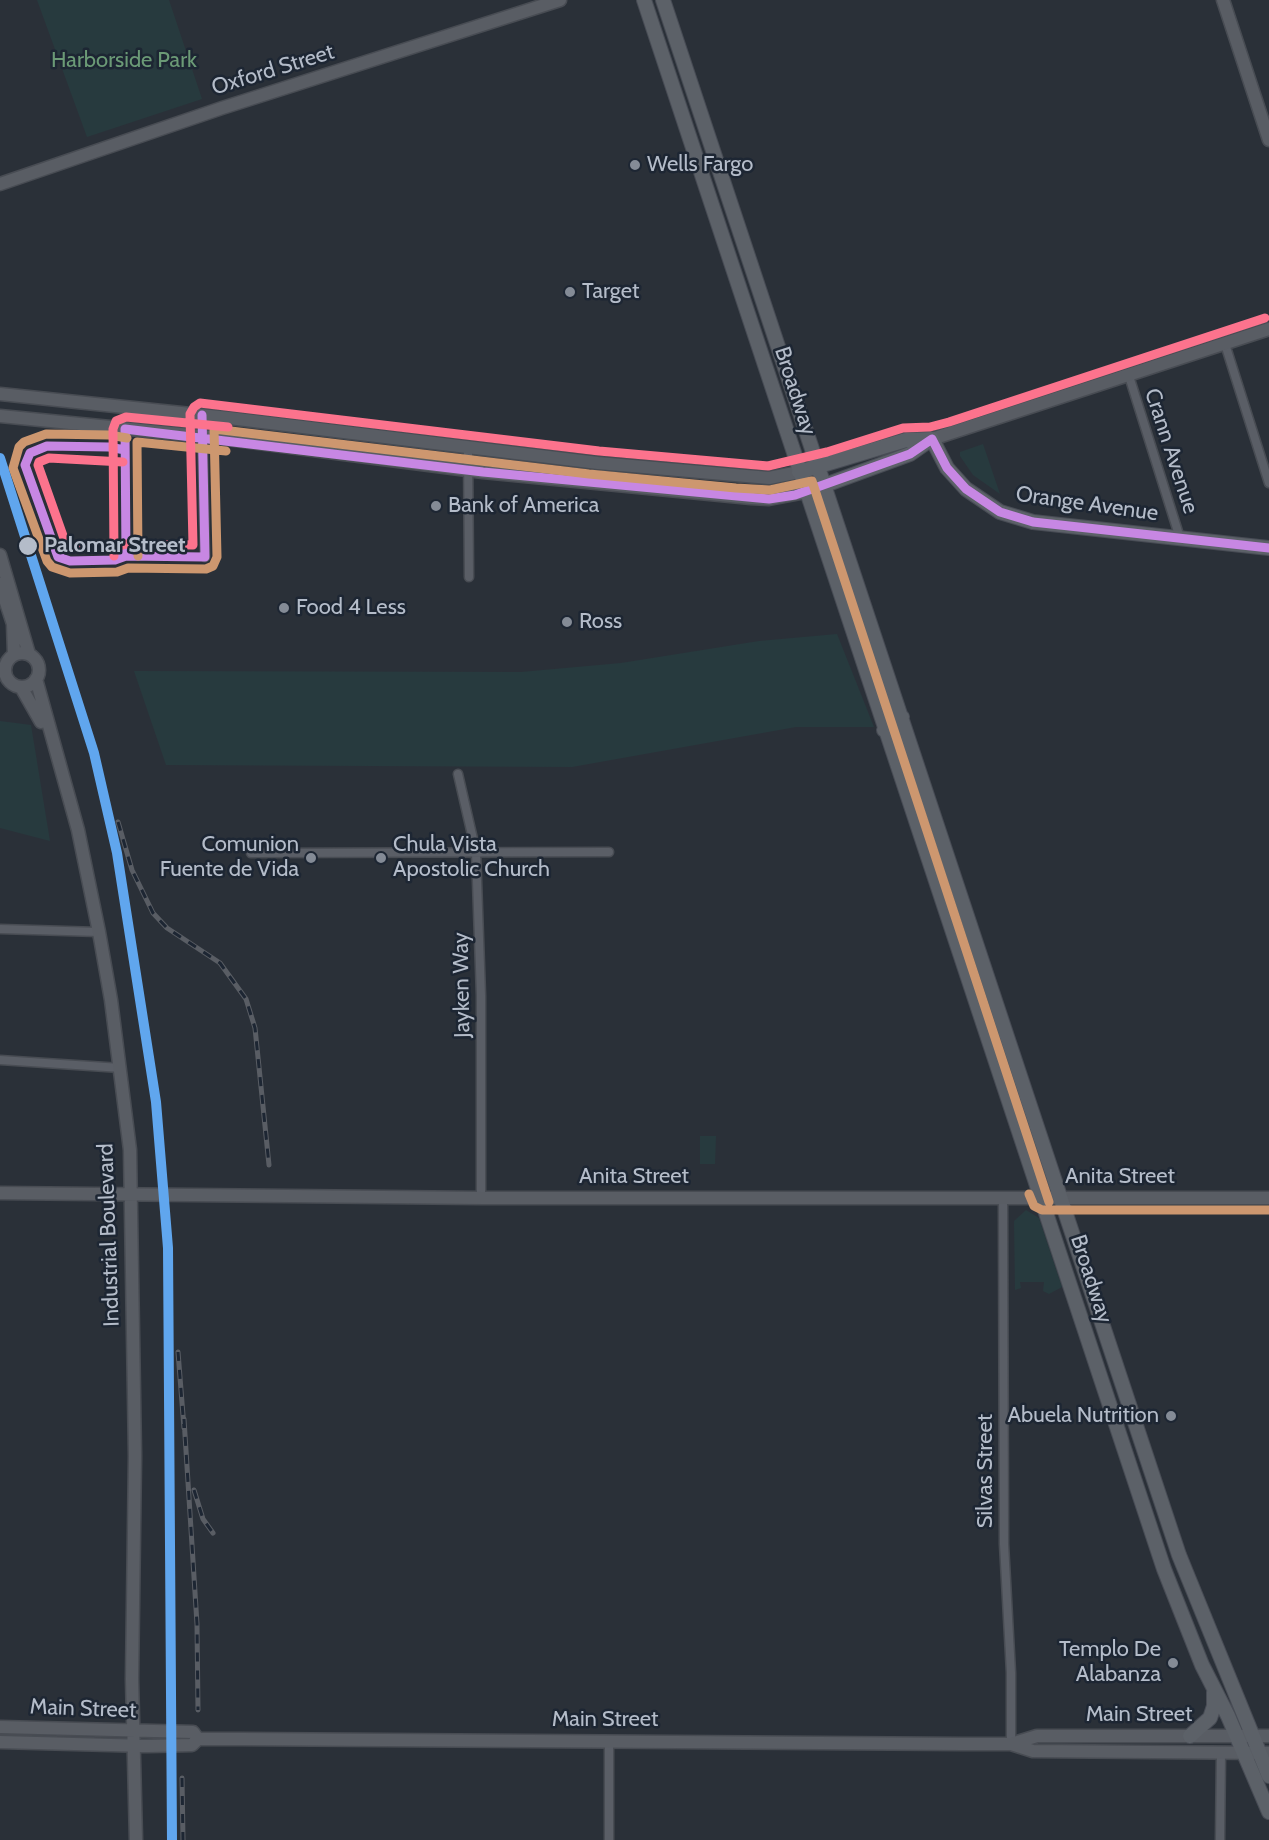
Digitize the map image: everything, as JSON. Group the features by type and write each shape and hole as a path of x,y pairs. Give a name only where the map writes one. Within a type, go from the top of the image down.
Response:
{"main road":[{"name":"Oxford Street","path":"0,184 222,108 560,0"},
{"name":"Broadway","path":"644,0 868,683 1043,1198 1164,1569 1214,1690 1237,1736 1269,1812"},
{"name":"Broadway","path":"663,0 826,484 1179,1555 1252,1736 1264,1753 1269,1776"},
{"path":"1223,0 1266,123 1269,140"},
{"path":"722,238 739,231"},
{"path":"0,394 202,415 468,448 769,478 820,467 906,440 932,439 1269,329"},
{"path":"0,416 203,436 468,469 769,500 806,492 856,471 910,454 932,439"},
{"name":"Orange Avenue","path":"932,439 947,468 966,489 1000,512 1033,522 1269,548"},
{"name":"Industrial Boulevard","path":"0,555 29,654 39,665 36,679 78,830 99,932 120,1068 132,1194 135,1456 132,1679 136,1840"},
{"path":"0,584 13,624 14,654 29,654"},
{"name":"Industrial Boulevard","path":"14,654 2,668 7,679 21,687 49,732"},
{"path":"21,687 36,679"},
{"path":"868,683 880,688 894,718 902,717"},
{"path":"884,730 897,731 905,755 918,764"},
{"path":"951,926 969,920"},
{"name":"Anita Street","path":"0,1193 481,1198 1269,1198"},
{"path":"1116,1424 1134,1420"},
{"path":"1190,1736 1210,1719 1214,1706 1214,1690"},
{"name":"Main Street","path":"0,1727 192,1745 198,1739 609,1741 1011,1744 1034,1751 1264,1753"},
{"name":"Main Street","path":"1011,1744 1037,1736 1269,1736"},
{"name":"Main Street","path":"0,1742 135,1739"}],"street":[{"path":"1225,344 1269,483"},
{"name":"Crann Avenue","path":"1129,375 1180,537"},
{"path":"202,415 205,556"},
{"path":"468,448 469,577"},
{"name":"Jayken Way","path":"458,774 477,852 481,996 481,1198"},
{"path":"251,853 609,852"},
{"path":"0,929 99,932"},
{"path":"0,1060 120,1068"},
{"name":"Silvas Street","path":"1002,1198 1004,1544 1011,1673 1011,1744"},
{"path":"609,1741 609,1840"},
{"path":"1220,1840 1221,1753"}],"green space":[{"name":"Harborside Park","path":"37,0 169,0 202,99 87,137"},
{"path":"983,444 1000,494 973,475 960,456 960,452"},
{"path":"837,634 874,727 796,727 572,767 166,765 134,671 521,672 621,663 759,641"},
{"path":"0,721 31,725 50,841 0,828"},
{"path":"700,1136 716,1136 715,1164 700,1164"},
{"path":"1026,1210 1039,1218 1062,1287 1049,1294 1043,1291 1044,1282 1020,1282 1021,1288 1015,1290 1014,1221"}],"railway":[{"path":"118,822 132,870 153,913 167,928 220,963 246,999 255,1028 269,1165"},
{"path":"178,1352 184,1428"},
{"path":"184,1419 197,1624 198,1710"},
{"path":"194,1490 203,1519 213,1533"},
{"path":"182,1778 183,1840"}],"transit line":[{"path":"123,462 49,458 39,462 38,465 67,547 113,548 126,544 193,545 190,414 200,403 599,451 768,466 827,452 903,428 930,427 949,422 1265,318"},
{"path":"202,415 205,557"},
{"path":"114,556 113,429 116,421 126,417 228,427"},
{"path":"125,429 483,472 769,499 795,495 910,454 932,439"},
{"path":"125,429 126,556"},
{"path":"127,438 109,435 46,434 24,442 19,447 13,468 47,561 52,567 70,573 117,572 128,568 206,569 213,566 217,557 214,429 589,474 736,488 770,490 812,481 1049,1202"},
{"path":"932,439 947,468 966,489 1000,512 1033,522 1269,548"},
{"path":"138,556 137,442 226,451"},
{"path":"125,450 109,447 47,446 30,453 25,465 58,557 70,561 115,560 126,556 205,557"},
{"path":"0,458 94,753 117,853 156,1102 168,1248 172,1840"},
{"path":"1029,1194 1034,1206 1042,1210 1269,1210"}],"place":[{"name":"Wells Fargo","path":"635,165"},
{"name":"Target","path":"570,292"},
{"name":"Bank of America","path":"436,506"},
{"name":"Palomar Street","path":"28,546"},
{"name":"Food 4 Less","path":"284,608"},
{"name":"Ross","path":"567,622"},
{"name":"Comunion Fuente de Vida","path":"311,858"},
{"name":"Chula Vista Apostolic Church","path":"381,858"},
{"name":"Abuela Nutrition","path":"1171,1416"},
{"name":"Templo De Alabanza","path":"1173,1663"}]}
